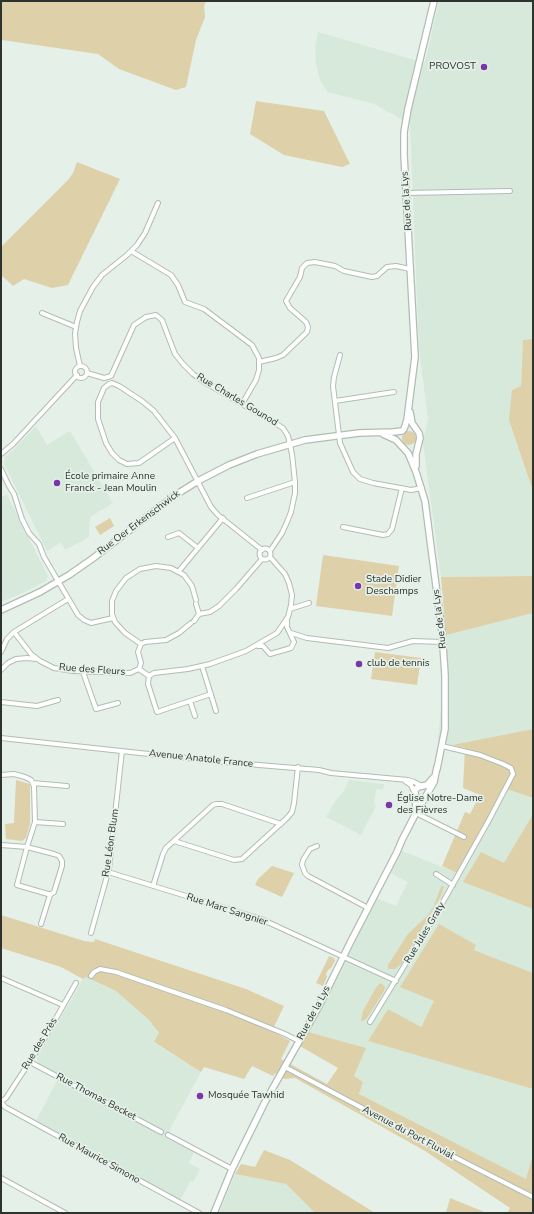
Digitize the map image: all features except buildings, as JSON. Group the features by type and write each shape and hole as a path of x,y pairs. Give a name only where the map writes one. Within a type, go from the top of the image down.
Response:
{"main road":[{"name":"Rue de la Lys","path":"403,430 407,420 415,357 404,145 406,122 434,1"},
{"name":"Rue de la Lys","path":"409,403 411,419 417,430"},
{"path":"411,428 417,430 420,435 419,444 412,449 401,445 398,436 403,430 411,428"},
{"name":"Rue Oer Erkenschwick","path":"1,610 58,582 92,559 161,505 198,481 246,458 305,440 364,433 396,432 403,430"},
{"name":"Rue Oer Erkenschwick","path":"377,433 390,436 401,445"},
{"name":"Rue de la Lys","path":"416,472 416,454 419,444"},
{"name":"Rue de la Lys","path":"214,1213 232,1170 265,1102 319,1006 402,840 435,779 446,717 443,642 425,501 410,455 401,445"},
{"name":"Rue de la Lys","path":"422,786 427,785 431,781 437,767"},
{"path":"414,794 420,800 426,796 426,789 422,786 417,787 414,794 416,813"}],"street":[{"path":"406,192 510,191"},
{"path":"80,366 75,341 76,327 80,311 98,280 105,272 131,252 141,239 158,203"},
{"path":"131,252 171,275 178,285 184,302 204,309 248,340 256,350 259,362 258,376 242,404"},
{"path":"259,362 281,356 306,334 308,326 305,321 289,307 286,301 300,277 302,268 306,263 315,262 335,266 344,271 372,277 377,276 387,267 396,266 410,269"},
{"path":"42,313 76,327"},
{"name":"Rue Charles Gounod","path":"87,373 104,378 111,376 134,325 146,317 154,315 159,316 162,320 175,354 187,369 204,382 283,428 288,436 290,444"},
{"path":"340,355 333,382 335,401 342,448 353,472 357,477 374,483 414,490 422,488"},
{"path":"77,375 83,378 87,373 86,367 80,366"},
{"path":"1,454 13,444 77,375 76,370 80,366"},
{"path":"175,438 139,463 131,464 119,460 112,453 106,443 98,419 98,402 107,385 112,383 119,386 142,401 160,418 175,438 211,507 262,550 265,549 270,551"},
{"path":"335,401 394,392"},
{"path":"290,444 295,482 294,499 289,518 282,533 270,551 270,557 287,578 291,591 287,625 294,644"},
{"path":"1,469 14,494 23,520 31,536 39,544 43,555 78,615 87,622 95,622 113,618"},
{"path":"247,498 295,482"},
{"path":"343,527 383,535 388,534 392,530 402,488"},
{"path":"179,571 223,518"},
{"path":"168,537 179,533 198,548"},
{"path":"262,550 260,555 262,559"},
{"path":"262,559 268,560 270,557"},
{"path":"139,669 141,663 138,652 141,644 145,642 166,640 179,633 193,622 199,614 210,612 219,606 262,559"},
{"path":"141,644 120,629 113,618 111,609 114,594 120,584 140,569 156,566 166,567 184,574 192,586 199,614"},
{"path":"1,652 4,644 14,632 68,599"},
{"path":"290,609 308,603"},
{"path":"211,694 157,712 148,684 150,676 154,674 202,666 233,656 256,646 280,630 288,617"},
{"path":"280,630 284,628 290,632 307,638 388,648 413,641 443,642"},
{"name":"Rue des Fleurs","path":"14,632 28,651 40,661 60,669 83,672 130,673 139,669 150,676"},
{"path":"256,646 262,646 269,653 273,654 290,648 299,640 307,638"},
{"path":"266,650 265,643 267,640"},
{"path":"1,670 8,663 16,659 31,658 40,661"},
{"path":"202,666 216,711"},
{"path":"83,672 96,709 118,703"},
{"path":"1,702 37,706 58,700"},
{"path":"190,701 195,716"},
{"name":"Avenue Anatole France","path":"1,738 230,762 298,767 332,773 411,781 422,786"},
{"name":"Rue Jules Graty","path":"370,1022 453,885 490,820 511,780 513,773 510,768 480,755 442,746"},
{"name":"Rue Léon Blum","path":"91,933 108,872 122,751"},
{"path":"174,841 234,860 240,860 290,815 293,808 298,767"},
{"path":"1,775 14,774 30,779 33,783 34,822 16,885 50,894"},
{"path":"401,780 411,785 414,794"},
{"path":"33,783 67,786"},
{"path":"153,886 164,851 209,807 216,804 222,804 281,824"},
{"path":"416,813 464,837"},
{"path":"34,822 63,824"},
{"path":"1,845 27,847 55,854 61,860 62,867 55,890 50,894 41,924"},
{"path":"317,846 308,851 303,860 302,865 304,873 368,908"},
{"name":"Rue Marc Sangnier","path":"108,872 261,919 343,956"},
{"path":"436,874 453,885"},
{"path":"343,956 396,981"},
{"path":"91,976 94,972 100,969 116,972 226,1010 299,1041"},
{"path":"1,978 63,1005"},
{"name":"Rue des Près","path":"1,1102 6,1098 42,1043 76,983"},
{"name":"Rue Thomas Becket","path":"30,1062 162,1132"},
{"name":"Avenue du Port Fluvial","path":"284,1067 533,1197"},
{"name":"Rue Maurice Simono","path":"1,1102 5,1107 198,1213"},
{"path":"168,1135 232,1170"},
{"path":"1,1178 65,1213"}],"shaded area":[{"path":"1,1 206,1 204,6 205,17 196,40 186,87 176,90 119,69 98,54 2,40 1,42"},
{"path":"439,1 533,1 533,339 523,340 521,386 509,420 533,491 533,576 441,577 423,442 428,419 419,349 410,124 374,104 328,92 320,80 316,64 315,47 318,32 425,63"},
{"path":"256,101 324,111 350,164 342,167 284,155 250,134"},
{"path":"77,162 120,179 68,285 52,288 24,279 13,286 1,275 1,247 68,180 73,173"},
{"path":"533,339 533,491 509,420 512,390 521,386 523,340"},
{"name":"École primaire Anne Franck - Jean Moulin","path":"36,426 47,445 70,431 113,503 90,517 89,537 65,550 61,542 47,551 4,464 5,457"},
{"path":"409,431 414,433 416,438 414,443 409,445 404,443 402,438 404,433"},
{"path":"7,495 48,576 46,581 1,602 1,497"},
{"path":"110,518 114,526 100,535 95,527"},
{"name":"Stade Didier Deschamps","path":"323,555 399,566 392,616 316,606"},
{"path":"533,576 533,613 446,635 441,577"},
{"path":"533,613 533,729 452,745 438,741 441,707 447,707 446,635"},
{"path":"375,652 421,658 417,685 371,679"},
{"path":"533,729 533,798 504,788 457,873 442,866 465,812 470,814 480,795 463,788 465,748 452,745"},
{"path":"16,780 30,784 30,824 26,838 22,841 6,839 5,824 14,823"},
{"path":"349,780 384,784 383,790 376,789 374,804 376,806 361,835 326,817 336,800 343,792"},
{"path":"504,788 533,798 533,814 504,864 463,882 533,909 533,973 474,950 476,946 401,987 435,1001 420,1027 388,1009 368,1041 533,1089 533,1154 526,1179 359,1094 363,1082 354,1077 365,1048 308,1032 351,951 376,898 396,906 408,882 391,873 402,851 457,873"},
{"path":"533,814 533,909 463,882 481,852 504,863"},
{"path":"272,866 294,873 282,897 255,885 258,879"},
{"path":"442,886 444,886 441,896 401,964 395,969 388,969 388,965 408,934 428,915 434,906"},
{"path":"1,915 84,941 94,942 95,939 246,989 284,1006 272,1031 290,1041 281,1059 327,1084 338,1068 300,1046 308,1032 366,1048 354,1076 363,1082 359,1094 526,1179 533,1154 533,1213 507,1213 510,1208 425,1151 295,1078 285,1079 275,1073 273,1076 252,1066 244,1079 204,1067 201,1072 154,1042 159,1033 148,1019 116,991 86,977 83,979 61,967 1,948"},
{"path":"439,924 476,945 474,950 533,973 533,1089 368,1041 388,1009 421,1027 434,1001 400,987"},
{"path":"329,956 334,958 335,961 326,974 327,977 323,986 316,983"},
{"path":"86,977 116,991 148,1019 159,1034 154,1043 201,1072 171,1127 167,1138 194,1152 189,1163 200,1169 194,1181 190,1182 180,1201 36,1121 60,1075 39,1064 37,1059 83,979"},
{"path":"381,983 385,987 384,991 367,1018 361,1021 363,1011 377,986"},
{"path":"264,1150 290,1160 375,1213 315,1213 286,1184 235,1174 241,1164 255,1167"},
{"path":"235,1174 286,1184 315,1213 219,1213"},
{"path":"450,1198 487,1213 446,1213"}],"place":[{"name":"PROVOST","path":"484,67"},
{"name":"École primaire Anne Franck - Jean Moulin","path":"57,483"},
{"name":"Stade Didier Deschamps","path":"358,586"},
{"name":"club de tennis","path":"359,664"},
{"name":"Église Notre-Dame des Fièvres","path":"389,805"},
{"name":"Mosquée Tawhid","path":"200,1096"}]}
